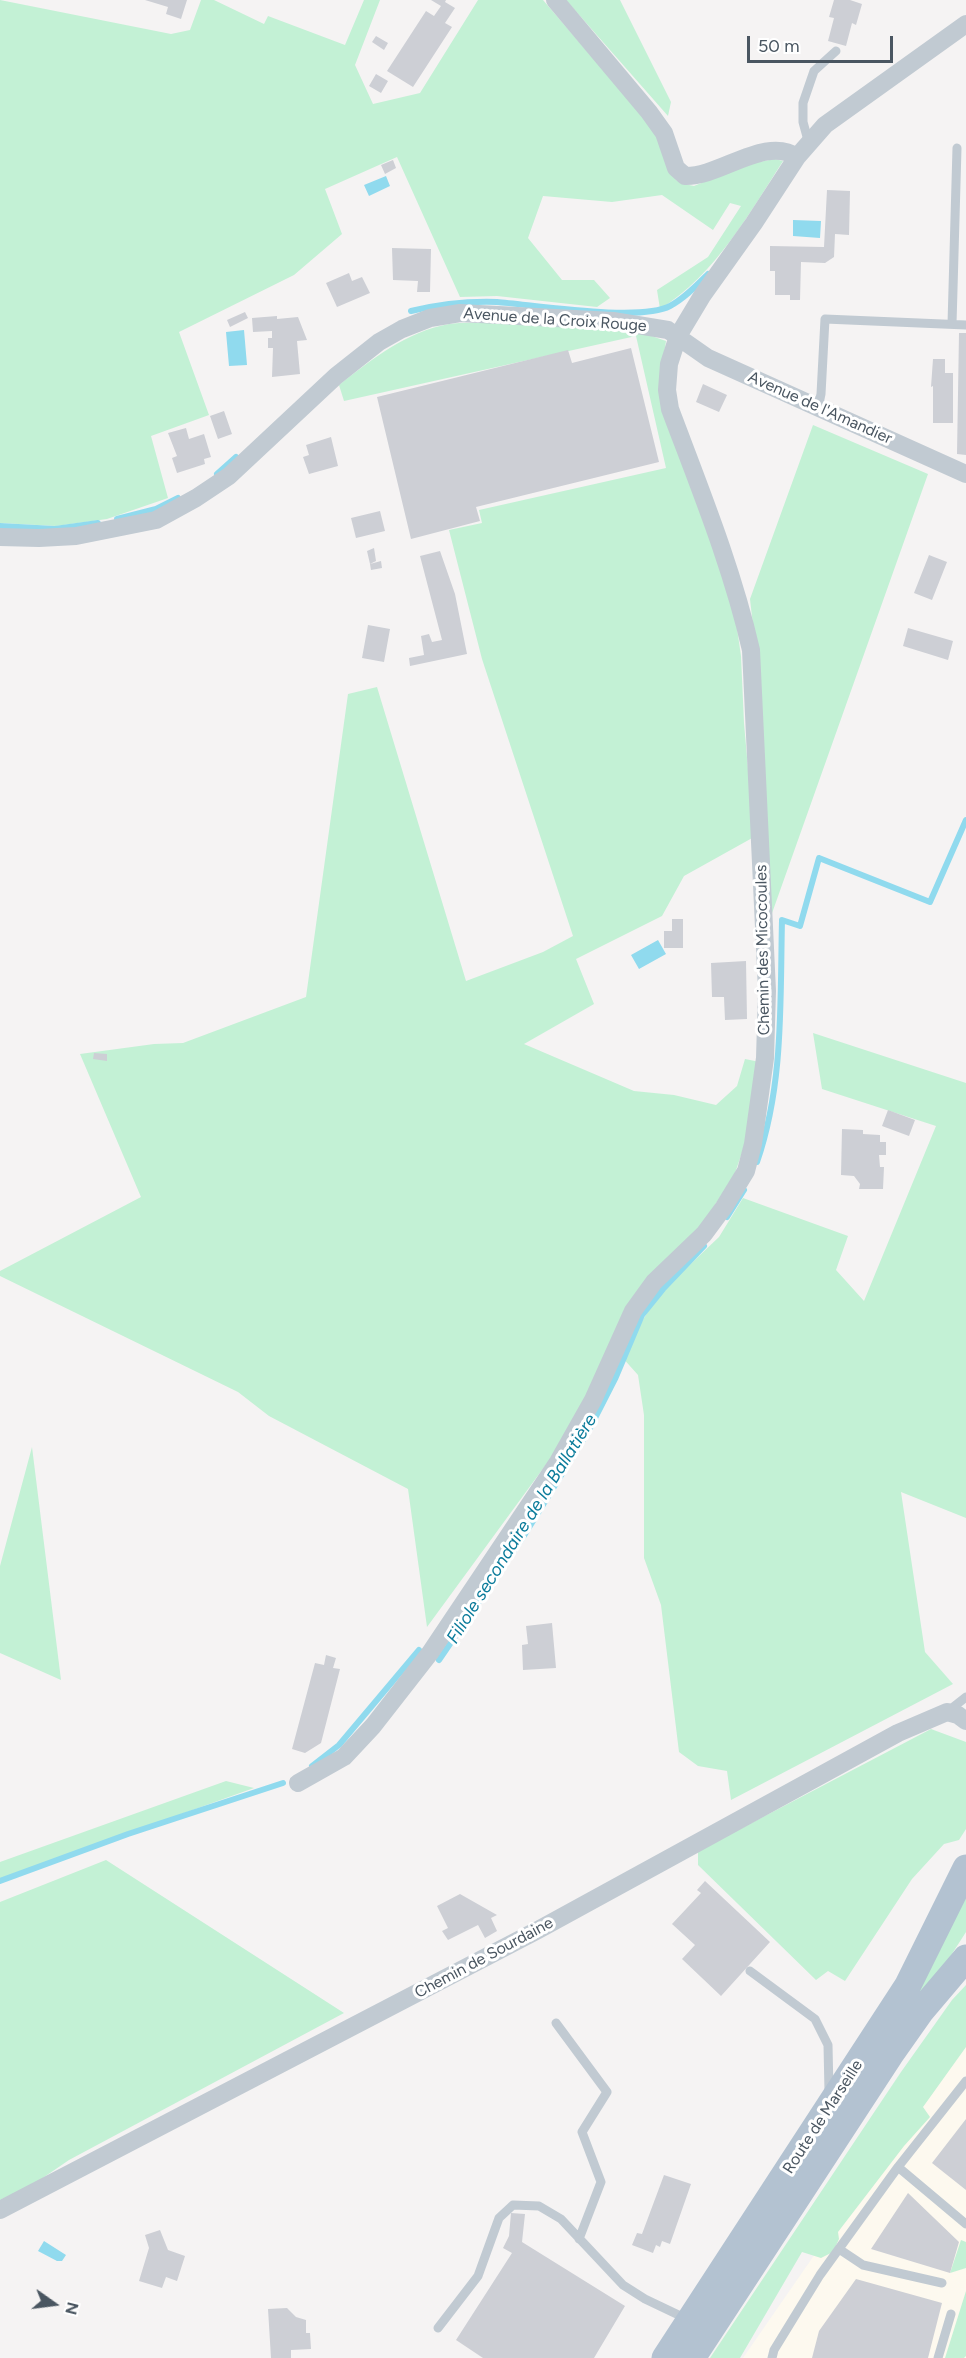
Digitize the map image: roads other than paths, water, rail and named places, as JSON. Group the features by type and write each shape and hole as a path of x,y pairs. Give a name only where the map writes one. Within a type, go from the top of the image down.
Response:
{"main road":[{"name":"Route de Marseille","path":"665,2358 908,1986 966,1868"},
{"name":"Route de Marseille","path":"692,2358 890,2055 921,2011 966,1958"}],"street":[{"path":"555,0 649,112 664,134 676,168 684,176 698,176 761,151 803,150"},
{"path":"678,336 702,296 803,150 825,125 966,24"},
{"name":"Avenue de la Croix Rouge","path":"0,537 76,536 156,520 196,498 229,476 336,376 379,342 402,329 430,318 460,313 613,321 668,330 678,336"},
{"name":"Avenue de l'Amandier","path":"678,336 708,357 966,474"},
{"name":"Chemin des Micocoules","path":"298,1783 344,1757 373,1726 430,1653 558,1462 593,1400 633,1311 654,1282 704,1234 746,1171 753,1144 765,1058 767,991 751,650 740,600 726,556 670,409 667,390 669,364 678,336"},
{"path":"947,1712 958,1715 966,1721"},
{"name":"Chemin de Sourdaine","path":"0,2210 538,1930 898,1733 947,1712"}],"lane":[{"path":"803,150 803,103 814,71 836,51"},
{"path":"952,324 957,148"},
{"path":"818,408 821,394 825,319 966,325"},
{"path":"947,1712 966,1697"},
{"path":"750,1971 815,2019 828,2045 830,2107"},
{"path":"556,2023 607,2092 582,2132 601,2182 579,2239"},
{"path":"772,2358 785,2331 839,2249 898,2167 966,2081"},
{"path":"898,2167 966,2224"},
{"path":"438,2328 478,2276 499,2218 513,2205 539,2206 561,2219 623,2285 645,2299 690,2320"},
{"path":"839,2249 863,2265 942,2283"},
{"path":"938,2358 951,2314"}],"water":[{"path":"386,176 390,186 369,196 364,185"},
{"path":"793,220 821,221 820,238 793,236"},
{"path":"244,330 247,365 229,366 226,332"},
{"path":"658,940 666,954 639,969 631,955"},
{"path":"44,2241 66,2255 62,2261 57,2261 38,2251"}],"waterway":[{"path":"411,311 433,306 486,302 612,313 656,311 681,299 708,274"},
{"path":"217,474 236,457"},
{"path":"117,519 156,509 178,498"},
{"path":"0,526 55,529 98,523"},
{"name":"Filiole secondaire de la Ballatière","path":"757,1162 766,1133 776,1073 782,920 800,926 819,858 930,902 966,820"},
{"name":"Filiole secondaire de la Ballatière","path":"727,1217 744,1190"},
{"name":"Filiole secondaire de la Ballatière","path":"439,1660 525,1534 589,1430 615,1379 642,1315 704,1246"},
{"name":"Filiole secondaire de la Ballatière","path":"312,1766 339,1745 419,1650"},
{"name":"Filiole secondaire de la Ballatière","path":"0,1881 128,1834 283,1783"}]}
